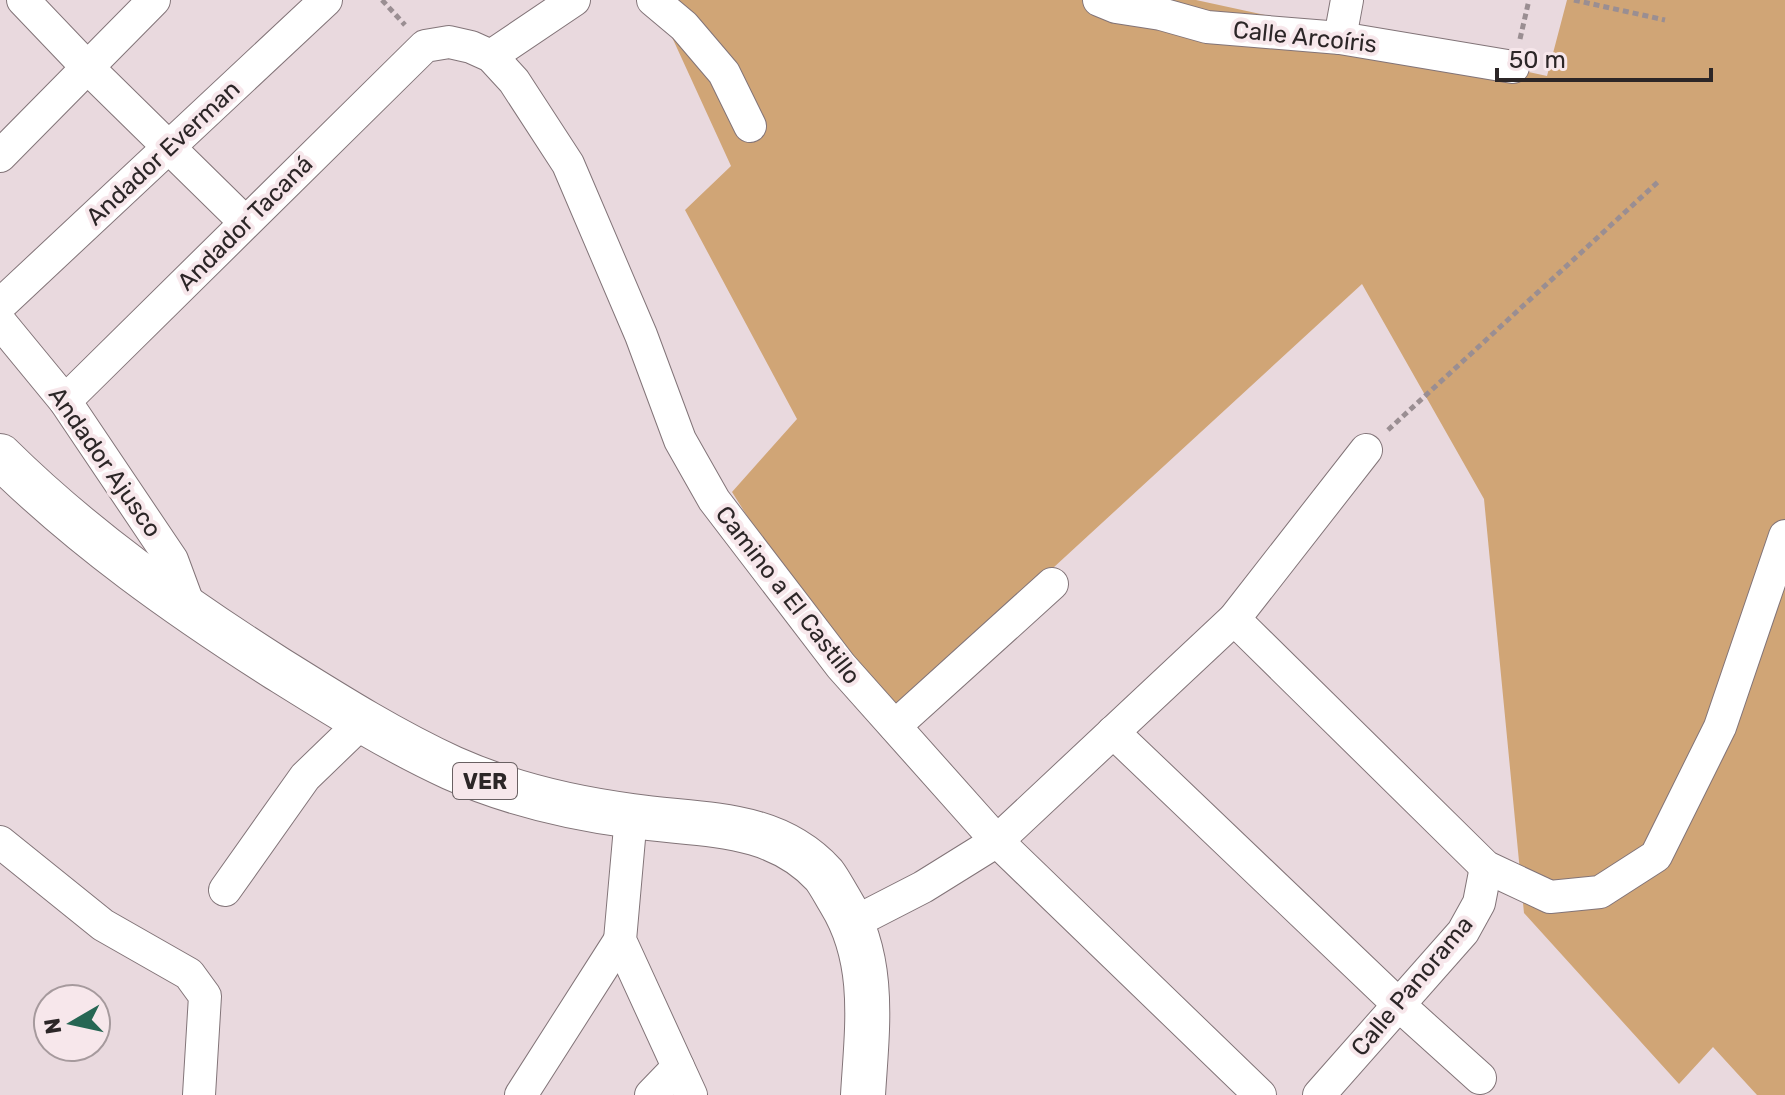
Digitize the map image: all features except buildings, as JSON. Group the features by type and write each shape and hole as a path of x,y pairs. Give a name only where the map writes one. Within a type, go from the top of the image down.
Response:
{"main road":[{"name":"VER","path":"0,456 47,502 192,614 362,722 452,768 519,793 631,816 739,827 787,846 824,876 853,923 863,955 869,998 863,1095"}],"street":[{"path":"23,0 245,222"},
{"path":"0,156 154,0"},
{"name":"Andador Everman","path":"0,305 326,0"},
{"path":"491,56 574,0"},
{"path":"653,0 684,26 724,73 750,126"},
{"name":"Calle Arcoíris","path":"1099,0 1116,7 1162,7 1207,27 1340,38 1513,67"},
{"path":"1340,38 1347,0"},
{"name":"Camino a El Castillo","path":"425,46 449,42 471,47 491,56 514,81 568,164 641,335 680,440 714,500 841,666 997,841 1260,1095"},
{"name":"Andador Tacaná","path":"65,401 425,46"},
{"name":"Andador Ajusco","path":"0,322 65,401 172,560 192,614"},
{"path":"853,923 923,887 997,841 1234,619 1366,450"},
{"path":"1234,619 1486,867 1550,897 1600,892 1656,856 1720,727 1785,536"},
{"path":"895,726 1052,584"},
{"path":"225,890 305,777 362,722"},
{"path":"1113,732 1399,1005 1480,1078"},
{"path":"521,1095 620,940 631,816"},
{"path":"2,847 103,925 189,974 205,996 199,1095"},
{"name":"Calle Panorama","path":"1319,1095 1463,932 1479,903 1486,867"},
{"path":"620,940 684,1081 651,1095"}],"path":[{"path":"1513,67 1529,0"},
{"path":"1574,0 1665,20"},
{"path":"1366,450 1659,181"}],"shaded area":[{"path":"655,0 1196,0 1547,76 1567,0 1785,0 1785,1095 1757,1095 1713,1047 1679,1084 1524,913 1484,499 1362,284 880,727 732,492 797,419 685,210 731,166"}]}
